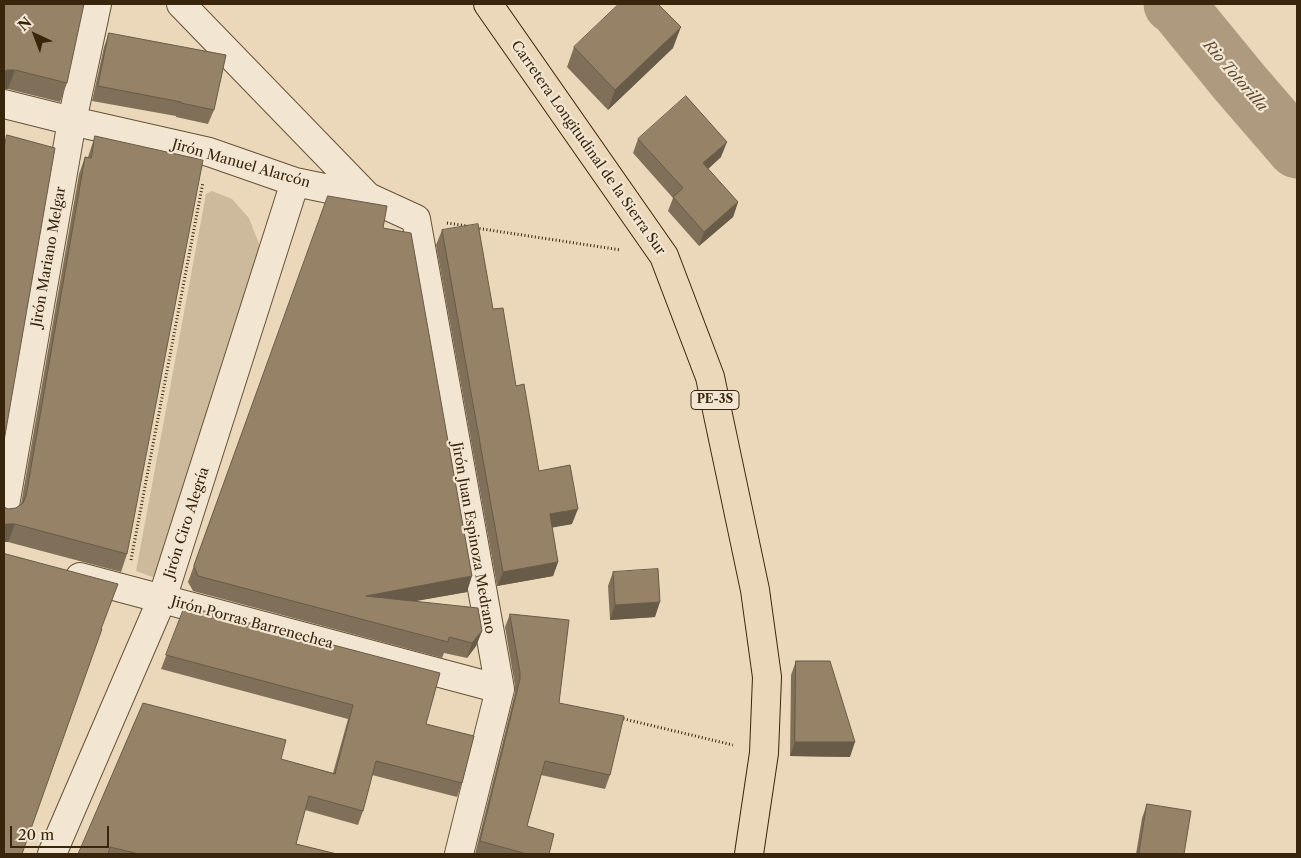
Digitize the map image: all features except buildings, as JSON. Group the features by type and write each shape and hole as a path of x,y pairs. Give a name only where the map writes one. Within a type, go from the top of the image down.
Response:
{"highway":[{"name":"Carretera Longitudinal de la Sierra Sur","path":"488,4 664,256 710,377 755,590 767,677 764,753 749,854"}],"street":[{"name":"Jirón Mariano Melgar","path":"4,511 72,122 97,4"},
{"path":"181,4 368,197"},
{"name":"Jirón Manuel Alarcón","path":"4,104 72,122 209,152 295,182 368,197 416,219"},
{"name":"Jirón Ciro Alegría","path":"52,854 162,599 295,182"},
{"name":"Jirón Juan Espinoza Medrano","path":"416,219 500,689 460,854"},
{"name":"Jirón Porras Barrenechea","path":"60,572 500,689"}],"path":[{"path":"126,590 209,152"},
{"path":"416,219 664,256"},
{"path":"613,716 764,753"}],"shaded area":[{"path":"212,191 232,199 249,218 263,254 155,578 136,571 206,194"}],"waterway":[{"name":"Rio Totorilla","path":"1173,4 1177,6 1297,149"}]}
